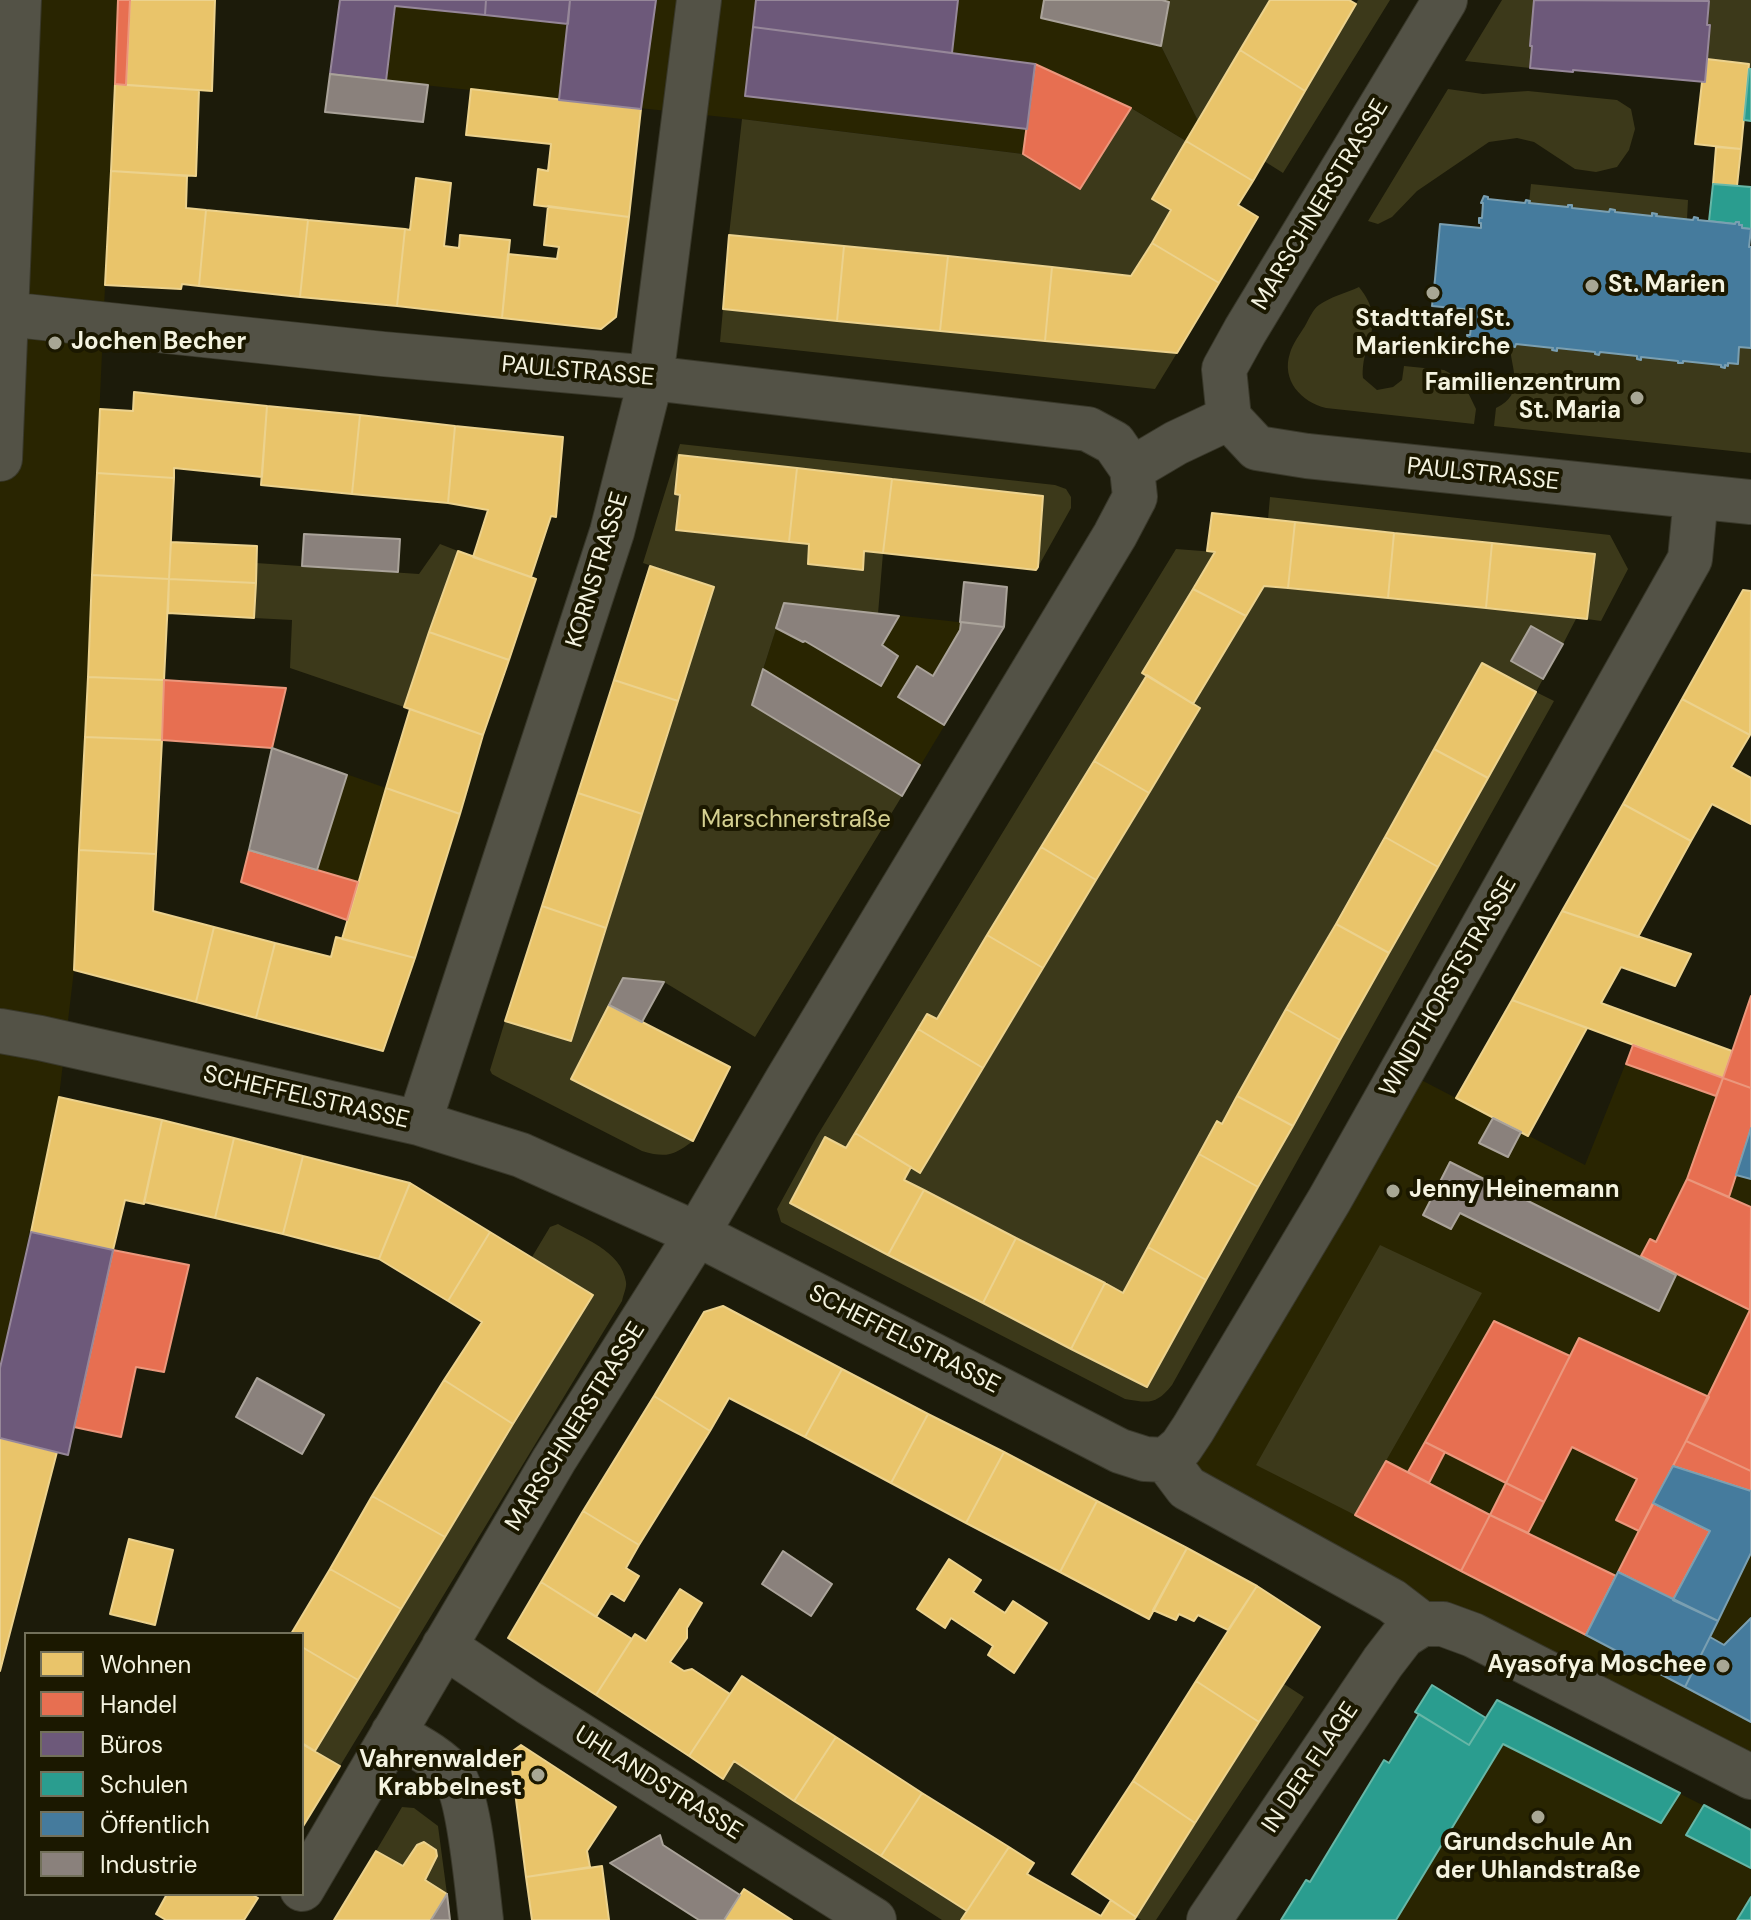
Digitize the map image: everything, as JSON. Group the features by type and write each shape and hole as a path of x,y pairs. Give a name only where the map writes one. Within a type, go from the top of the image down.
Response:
{"street":[{"path":"0,459 19,0"},
{"name":"KORNSTRASSE","path":"419,1123 612,532 651,378 699,0"},
{"name":"MARSCHNERSTRASSE","path":"1229,418 1224,369 1445,0"},
{"name":"PAULSTRASSE","path":"6,314 383,354 651,378 1088,429 1114,443 1132,469"},
{"path":"1132,469 1176,443 1229,418"},
{"name":"PAULSTRASSE","path":"1229,418 1257,448 1307,456 1751,502"},
{"name":"MARSCHNERSTRASSE","path":"304,1887 554,1460 697,1234 1115,535 1135,497 1132,469"},
{"name":"WINDTHORSTSTRASSE","path":"1166,1460 1181,1447 1193,1429 1330,1199 1690,559 1696,497"},
{"name":"SCHEFFELSTRASSE","path":"0,1031 419,1123 521,1155 697,1234 1120,1451 1145,1459 1166,1460"},
{"path":"1166,1460 1187,1488 1392,1601 1422,1624 1443,1624 1473,1635 1751,1777"},
{"name":"IN DER FLAGE","path":"1209,1920 1383,1662 1403,1636 1422,1624"},
{"name":"UHLANDSTRASSE","path":"444,1646 874,1920"},
{"path":"393,1733 428,1753 454,1776 466,1807 481,1920"},
{"name":"MARSCHNERSTRASSE","path":"284,1920 299,1896"}],"shaded area":[{"path":"0,0 118,0 74,970 59,1097 0,1368"},
{"path":"340,0 1170,0 1161,46 1198,121 1186,141 1131,108 1080,189 1023,154 742,119 386,81"},
{"path":"784,603 1004,627 902,796 752,705"},
{"path":"272,748 386,788 347,920 241,882"},
{"path":"1751,996 1751,1777 1170,1483 1402,1070 1585,1165 1633,1045 1723,1078"},
{"name":"Grundschule An der Uhlandstraße","path":"1497,1700 1751,1830 1751,1920 1281,1920 1389,1763 1469,1745"}],"green space":[{"path":"1170,0 1270,0 1198,121 1161,46"},
{"path":"1358,0 1390,0 1283,173 1264,161"},
{"path":"1502,0 1534,0 1530,68 1465,61"},
{"path":"1696,0 1751,0 1751,69 1748,64 1707,59 1709,2"},
{"path":"1448,89 1483,94 1528,91 1617,100 1631,109 1635,129 1629,150 1617,167 1596,172 1575,169 1534,142 1517,138 1489,142 1417,191 1392,217 1378,224 1368,221"},
{"path":"1131,108 1186,141 1152,198 1171,210 1131,276 729,235 742,119 1023,154 1079,189"},
{"path":"1531,184 1688,200 1687,220 1653,213 1652,216 1615,212 1614,209 1609,212 1572,208 1572,205 1529,203"},
{"path":"1359,287 1368,300 1373,322 1363,364 1363,378 1377,390 1393,387 1402,380 1404,366 1444,370 1462,380 1476,409 1474,424 1326,408 1309,401 1295,388 1288,372 1290,353 1313,312 1328,300"},
{"path":"723,309 1177,353 1155,389 720,342"},
{"name":"Familienzentrum St. Maria","path":"1516,344 1595,352 1599,355 1600,352 1637,356 1640,360 1641,357 1678,363 1728,365 1738,363 1739,347 1751,348 1751,453 1494,426 1496,408 1511,396 1514,388 1510,346 1515,347"},
{"name":"Marschnerstraße","path":"680,444 1055,485 1066,489 1071,497 1071,508 1038,567 1043,496 679,456 676,494 809,544 808,564 862,570 864,551 883,553 878,614 784,604 752,704 902,796 755,1037 664,982 623,978 571,1079 693,1141 674,1153 663,1155 642,1151 501,1079 490,1070 505,1021 571,1040 714,587 643,563"},
{"path":"1270,497 1610,535 1628,569 1601,621 1587,619 1595,554 1268,519"},
{"path":"440,544 458,551 404,707 290,668 292,620 254,618 256,563 419,574"},
{"path":"1176,549 1215,552 1143,672 1147,675 937,1019 927,1014 846,1148 825,1137 790,1202 1147,1387 1535,691 1482,663 1222,1124 1217,1122 1123,1293 904,1180 911,1167 921,1172 1200,709 1193,704 1264,586 1577,617 1563,644 1530,627 1512,660 1543,679 1536,692 1554,701 1172,1385 1161,1396 1146,1402 1125,1399 781,1222 777,1209 817,1136"},
{"path":"558,1224 599,1246 617,1262 626,1282 622,1301 340,1766 315,1751 593,1295 532,1257 550,1227"},
{"path":"1380,1245 1482,1293 1355,1515 1256,1465"},
{"path":"1284,1684 1304,1697 1156,1920 1136,1917"},
{"path":"734,1761 967,1911 961,1920 942,1920 723,1779"},
{"path":"402,1807 414,1808 438,1826 447,1894 425,1880 437,1856 431,1846 424,1843 417,1845 403,1866 376,1851"}],"building: Wohnen":[{"path":"130,0 215,0 212,91 126,85"},
{"path":"1270,0 1349,0 1356,4 1305,91 1240,50"},
{"path":"1240,50 1305,91 1253,181 1186,141"},
{"path":"1707,59 1749,64 1741,149 1695,144"},
{"path":"115,84 199,90 196,176 111,171"},
{"path":"471,89 641,109 629,217 534,205 538,169 548,171 551,144 466,135"},
{"path":"1186,141 1253,181 1238,205 1258,217 1219,283 1152,243 1171,210 1152,199"},
{"path":"1716,147 1741,149 1737,186 1713,184"},
{"path":"111,171 187,176 186,208 206,210 199,286 182,284 181,289 105,285"},
{"path":"416,178 451,183 444,246 459,248 460,235 510,240 502,318 397,306 405,229 410,230"},
{"path":"548,206 629,217 616,317 601,329 502,318 508,254 557,259 559,247 544,245"},
{"path":"206,210 308,220 300,297 199,286"},
{"path":"308,220 405,229 397,306 300,297"},
{"path":"729,235 844,246 837,321 723,309"},
{"path":"1152,243 1219,283 1177,353 1045,341 1052,267 1131,276"},
{"path":"844,246 948,256 940,331 837,321"},
{"path":"948,256 1052,267 1045,341 940,331"},
{"path":"134,392 267,406 262,477 174,468 174,478 97,473 100,409 133,411"},
{"path":"267,406 360,415 352,494 261,485"},
{"path":"360,415 455,426 448,503 352,494"},
{"path":"455,426 563,437 556,517 551,516 531,577 473,557 488,510 448,503"},
{"path":"679,455 797,468 789,542 676,530 680,495 675,494"},
{"path":"797,468 892,479 883,553 864,551 863,570 808,564 809,544 789,542"},
{"path":"97,473 174,478 169,579 92,575"},
{"path":"892,479 1043,496 1038,567 1036,570 883,553"},
{"path":"1212,513 1295,522 1288,588 1264,586 1246,616 1193,589 1215,552 1207,551"},
{"path":"1295,522 1394,533 1388,598 1288,588"},
{"path":"1394,533 1492,543 1486,608 1388,598"},
{"path":"171,542 257,546 256,583 169,579"},
{"path":"1492,543 1595,554 1587,619 1486,608"},
{"path":"458,551 536,579 509,660 429,632"},
{"path":"650,566 714,587 678,701 614,680"},
{"path":"92,575 169,579 164,680 88,677"},
{"path":"169,579 256,583 254,618 168,613"},
{"path":"1193,589 1246,616 1193,704 1142,673"},
{"path":"1743,590 1751,591 1750,735 1682,699"},
{"path":"429,632 509,660 483,735 404,707"},
{"path":"1482,663 1536,692 1488,778 1434,749"},
{"path":"1147,675 1200,708 1149,793 1094,761"},
{"path":"88,677 164,680 162,740 85,737"},
{"path":"614,680 678,701 642,814 578,793"},
{"path":"1682,699 1750,735 1731,767 1751,778 1751,824 1712,804 1691,841 1623,804"},
{"path":"410,709 483,735 460,814 386,788"},
{"path":"85,737 162,740 156,854 79,850"},
{"path":"1434,749 1488,778 1438,867 1385,837"},
{"path":"1094,761 1149,793 1096,880 1041,847"},
{"path":"386,788 460,814 415,958 342,939"},
{"path":"578,793 642,814 606,928 542,906"},
{"path":"1623,804 1691,841 1638,937 1562,911"},
{"path":"1385,837 1438,867 1389,953 1336,924"},
{"path":"1041,847 1096,880 1043,968 987,935"},
{"path":"79,850 156,854 153,911 214,927 196,1002 74,970"},
{"path":"542,906 606,928 571,1041 505,1021"},
{"path":"1562,911 1691,954 1675,986 1621,967 1601,1003 1732,1051 1723,1078 1512,1000"},
{"path":"1336,924 1389,953 1340,1040 1286,1009"},
{"path":"214,927 275,943 256,1018 196,1002"},
{"path":"987,935 1043,968 983,1068 918,1029 927,1014 937,1019"},
{"path":"336,937 415,958 383,1051 256,1018 275,943 331,957"},
{"path":"1512,1000 1587,1028 1528,1136 1456,1098"},
{"path":"609,1005 730,1067 693,1141 571,1079"},
{"path":"1286,1009 1340,1040 1293,1126 1237,1096"},
{"path":"918,1029 983,1068 920,1173 855,1133"},
{"path":"1237,1096 1293,1126 1258,1187 1199,1154 1217,1121 1222,1124"},
{"path":"59,1097 162,1120 144,1204 125,1200 113,1250 31,1232"},
{"path":"162,1120 234,1138 215,1218 144,1202"},
{"path":"855,1133 911,1167 904,1180 924,1190 888,1255 790,1203 825,1137 846,1148"},
{"path":"234,1138 303,1156 283,1234 215,1218"},
{"path":"1199,1154 1258,1187 1206,1280 1148,1247"},
{"path":"303,1156 410,1183 379,1259 283,1234"},
{"path":"410,1183 490,1232 448,1301 379,1259"},
{"path":"924,1190 1016,1238 983,1303 888,1255"},
{"path":"490,1232 593,1295 513,1424 444,1380 482,1322 448,1301"},
{"path":"1016,1238 1105,1283 1071,1349 983,1303"},
{"path":"1148,1247 1206,1280 1147,1387 1071,1349 1105,1283 1123,1293"},
{"path":"723,1306 842,1369 805,1437 729,1398 710,1431 654,1396 704,1312"},
{"path":"842,1369 928,1414 891,1483 805,1437"},
{"path":"444,1380 513,1424 445,1537 372,1496"},
{"path":"654,1396 710,1431 639,1545 583,1511"},
{"path":"928,1414 1004,1452 966,1523 891,1483"},
{"path":"0,1438 57,1452 0,1671"},
{"path":"1004,1452 1097,1501 1060,1572 966,1523"},
{"path":"372,1496 445,1537 401,1609 330,1569"},
{"path":"1097,1501 1187,1548 1149,1619 1060,1572"},
{"path":"583,1511 639,1545 626,1568 639,1576 624,1601 611,1593 596,1617 541,1582"},
{"path":"129,1539 173,1550 155,1625 110,1614"},
{"path":"1187,1548 1257,1586 1228,1630 1198,1615 1194,1621 1179,1614 1176,1620 1153,1610"},
{"path":"949,1559 981,1580 973,1592 1005,1613 1013,1601 1047,1623 1014,1673 988,1655 993,1646 951,1618 945,1628 917,1609"},
{"path":"330,1569 401,1609 358,1680 304,1648 304,1632 292,1632"},
{"path":"541,1582 632,1639 596,1695 508,1638"},
{"path":"1257,1586 1320,1627 1259,1722 1196,1681"},
{"path":"680,1589 702,1603 687,1628 687,1638 670,1662 684,1671 692,1669 730,1694 689,1756 596,1695 635,1634 646,1641"},
{"path":"304,1648 358,1680 315,1751 304,1744"},
{"path":"742,1676 836,1737 794,1801 734,1761 723,1779 689,1756"},
{"path":"1196,1681 1259,1722 1195,1823 1133,1781"},
{"path":"836,1737 922,1793 881,1856 794,1801"},
{"path":"304,1745 340,1766 304,1825"},
{"path":"521,1745 616,1807 587,1851 590,1867 526,1877 510,1753"},
{"path":"1133,1781 1195,1823 1136,1917 1072,1874"},
{"path":"922,1793 1009,1847 967,1911 881,1856"},
{"path":"424,1842 436,1850 437,1856 425,1880 447,1894 431,1920 334,1920 376,1851 403,1866 417,1845"},
{"path":"1009,1847 1034,1863 1027,1874 1101,1916 1111,1900 1136,1917 1134,1920 961,1920"},
{"path":"602,1866 609,1920 532,1920 526,1877"},
{"path":"744,1889 792,1920 724,1920"},
{"path":"166,1896 258,1898 244,1920 166,1920 156,1914"}],"building: Handel":[{"path":"118,0 130,0 126,85 115,84"},
{"path":"1035,64 1131,108 1080,189 1023,154"},
{"path":"164,680 286,688 272,748 162,740"},
{"path":"249,850 358,882 347,920 241,882"},
{"path":"1751,996 1751,1088 1723,1078"},
{"path":"1633,1045 1723,1078 1716,1096 1626,1064"},
{"path":"1723,1078 1751,1088 1751,1129 1729,1197 1687,1179"},
{"path":"1687,1179 1751,1207 1750,1310 1641,1256 1650,1239 1656,1242"},
{"path":"113,1250 189,1265 164,1372 136,1367 121,1437 74,1427"},
{"path":"1751,1308 1751,1471 1686,1441"},
{"path":"1494,1321 1570,1356 1506,1483 1425,1442"},
{"path":"1579,1338 1709,1397 1639,1531 1616,1520 1637,1479 1572,1447 1544,1502 1506,1483"},
{"path":"1686,1441 1751,1471 1751,1491 1673,1466"},
{"path":"1425,1442 1445,1452 1429,1483 1408,1472"},
{"path":"1386,1461 1490,1515 1461,1571 1355,1515"},
{"path":"1506,1483 1544,1502 1528,1533 1490,1515"},
{"path":"1653,1503 1710,1531 1673,1600 1618,1572"},
{"path":"1490,1515 1616,1576 1586,1635 1461,1571"}],"building: Büros":[{"path":"340,0 486,0 485,15 395,6 386,81 330,74"},
{"path":"486,0 570,0 568,24 485,15"},
{"path":"570,0 656,0 641,109 559,100"},
{"path":"756,0 958,0 952,53 753,27"},
{"path":"1534,0 1709,1 1705,82 1530,68"},
{"path":"753,27 1035,64 1027,129 745,96"},
{"path":"31,1232 113,1250 68,1455 0,1438 0,1368"}],"building: Schulen":[{"path":"1751,69 1751,121 1744,120"},
{"path":"1713,184 1751,187 1751,229 1742,228 1739,222 1709,221"},
{"path":"1432,1685 1486,1718 1469,1745 1415,1712"},
{"path":"1497,1700 1680,1793 1661,1823 1503,1744 1396,1920 1281,1920 1306,1880 1310,1882 1384,1760 1389,1763 1419,1714 1469,1745"},
{"path":"1704,1805 1751,1830 1751,1868 1686,1835"},
{"path":"1751,1897 1751,1920 1737,1920"}],"building: Öffentlich":[{"name":"St. Marien","path":"1484,196 1488,199 1525,203 1526,200 1529,203 1572,205 1572,208 1609,212 1610,209 1652,216 1652,213 1693,220 1694,217 1698,220 1739,222 1742,228 1751,229 1751,348 1739,347 1738,364 1728,363 1725,368 1721,365 1641,357 1641,360 1637,356 1600,352 1599,355 1595,352 1557,348 1557,351 1516,344 1515,347 1510,346 1511,343 1469,342 1467,335 1470,335 1472,318 1469,315 1473,310 1432,306 1440,224 1481,228 1479,218 1482,218"},
{"path":"1751,1128 1751,1179 1736,1175"},
{"path":"1673,1466 1751,1491 1751,1553 1718,1621 1673,1600 1710,1531 1653,1503"},
{"path":"1618,1572 1718,1621 1685,1687 1586,1635"},
{"name":"Ayasofya Moschee","path":"1751,1618 1751,1722 1685,1687 1710,1637 1724,1645"}],"building: Industrie":[{"path":"1044,0 1169,2 1161,46 1041,18"},
{"path":"330,74 428,85 423,122 325,112"},
{"path":"304,534 400,539 398,572 302,566"},
{"path":"964,582 1007,587 1004,627 960,622"},
{"path":"784,603 899,616 882,645 898,656 881,686 805,641 776,628"},
{"path":"961,622 1004,627 944,725 898,697 917,666 933,676 960,630"},
{"path":"1531,626 1563,644 1543,679 1511,661"},
{"path":"763,669 920,765 902,796 752,705"},
{"path":"272,748 347,775 317,870 249,850"},
{"path":"623,978 664,982 642,1022 609,1005"},
{"path":"1493,1118 1521,1132 1508,1157 1479,1143"},
{"path":"1450,1162 1676,1275 1659,1311 1460,1213 1451,1229 1423,1215"},
{"path":"257,1378 324,1415 302,1454 236,1417"},
{"path":"783,1551 832,1584 811,1616 762,1584"},
{"path":"660,1835 663,1845 740,1895 724,1920 699,1920 610,1863"},
{"path":"447,1894 450,1920 431,1920"}],"place":[{"name":"St. Marien","path":"1592,286"},
{"name":"Stadttafel St. Marienkirche","path":"1433,293"},
{"name":"Jochen Becher","path":"55,343"},
{"name":"Familienzentrum St. Maria","path":"1637,398"},
{"name":"Jenny Heinemann","path":"1393,1191"},
{"name":"Ayasofya Moschee","path":"1723,1666"},
{"name":"Vahrenwalder Krabbelnest","path":"538,1775"},
{"name":"Grundschule An der Uhlandstraße","path":"1538,1817"}]}
